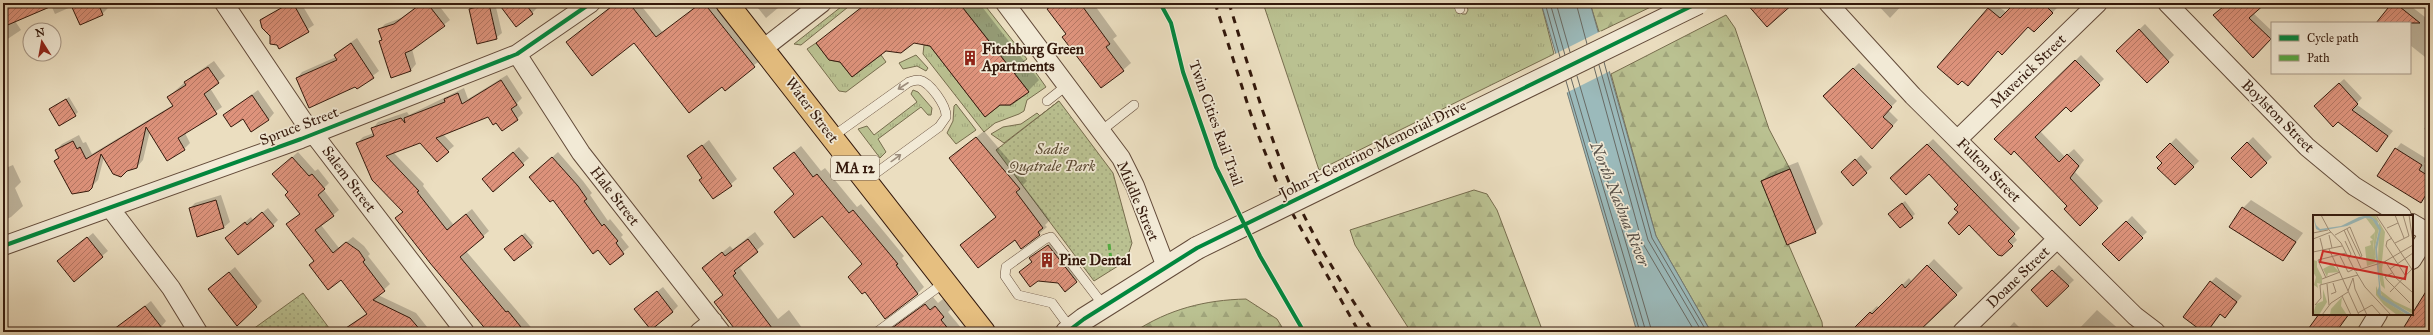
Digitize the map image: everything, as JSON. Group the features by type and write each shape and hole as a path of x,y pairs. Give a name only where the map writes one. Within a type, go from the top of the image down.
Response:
{"highway":[{"name":"Water Street","path":"728,3 984,332"}],"street":[{"name":"Salem Street","path":"224,3 313,134 465,332"},
{"name":"Spruce Street","path":"3,246 313,134 517,54 591,3"},
{"path":"764,48 822,3"},
{"name":"John T Centrino Memorial Drive","path":"1069,330 1104,306 1197,248 1698,3"},
{"name":"Fulton Street","path":"1828,3 1913,96 2135,316 2156,332"},
{"name":"Maverick Street","path":"1958,139 2098,3"},
{"name":"Boylston Street","path":"2167,3 2308,147 2354,186 2400,215"},
{"name":"Middle Street","path":"1012,6 1066,86 1101,131 1128,172 1166,267"},
{"name":"Hale Street","path":"517,54 581,153 717,327"},
{"path":"110,208 171,288 198,332"},
{"path":"2413,223 2429,232 2413,258"},
{"name":"Doane Street","path":"1962,332 2057,239"},
{"path":"2367,332 2377,315"},
{"path":"699,332 717,327"}],"lane":[{"path":"832,138 909,82 919,80 926,84 943,104 946,117 939,127 865,181"},
{"path":"1047,101 1066,86"},
{"path":"1101,131 1134,105"},
{"path":"1069,330 1052,303 1018,295 1005,276 1006,267 1045,239 1051,237 1104,306"},
{"path":"877,332 945,281"}],"green space":[{"path":"846,3 853,3 801,45 794,44"},
{"path":"959,3 983,3 1027,59 1012,70"},
{"path":"1263,3 1451,3 1462,14 1466,14 1468,10 1466,3 1541,3 1554,54 1319,170"},
{"path":"1590,3 1659,3 1599,32"},
{"path":"1726,15 1735,28 1769,129 1790,169 1761,181 1822,322 1823,332 1711,332 1656,236 1611,74"},
{"path":"816,43 829,60 840,62 852,77 881,55 886,62 846,92 839,91 807,49"},
{"path":"924,45 930,46 985,117 1000,105 1011,105 1029,92 1015,74 1029,63 1046,87 1027,100 1024,111 995,123 984,132 923,54"},
{"path":"916,55 928,68 926,71 917,66 903,69 899,63"},
{"path":"913,90 918,92 932,108 931,115 928,115 921,107 878,139 886,152 880,158 858,129 867,126 874,135 917,102 911,94"},
{"name":"Sadie Quatrale Park","path":"1059,101 1113,173 1132,243 1126,261 1094,281 996,150"},
{"path":"956,104 976,130 956,144 947,133 953,121 954,106"},
{"path":"1037,113 1040,116 1004,143 991,134 1003,127 1021,124"},
{"path":"1474,190 1487,194 1497,210 1543,332 1411,332 1355,245 1350,230"},
{"path":"303,293 332,332 249,332"},
{"path":"1246,299 1277,319 1285,332 1134,332 1160,317 1188,307 1216,301"}],"water":[{"name":"North Nashua River","path":"1541,3 1590,3 1656,236 1711,332 1637,332"}],"pier":[{"path":"1601,31 1612,70 1564,94 1553,55"}],"building":[{"path":"3,3 59,3 3,27"},
{"path":"70,3 98,3 103,15 80,25"},
{"path":"290,3 293,3 309,32 279,49 277,45 270,44 270,36 262,28 260,20"},
{"path":"422,3 427,3 445,26 412,50 405,53 411,71 391,78 379,41 382,40 378,29 394,24"},
{"path":"498,3 525,3 533,14 516,27"},
{"path":"616,3 629,3 656,37 701,3 704,3 755,67 725,91 722,87 689,113 634,43 592,76 566,42"},
{"name":"Fitchburg Green Apartments","path":"867,3 959,3 1029,92 1010,105 1000,105 985,117 930,46 914,43 901,53 886,51 852,77 840,62 829,60 816,43"},
{"path":"1056,3 1080,3 1110,44 1106,47 1124,71 1101,88 1062,37 1066,34 1047,9"},
{"path":"1746,3 1794,3 1767,27"},
{"path":"2015,3 2043,3 2053,13 2034,32 2028,27 2002,55 1998,51 1968,86 1962,81 1958,85 1937,67 1988,8 2000,18"},
{"path":"2228,3 2266,3 2249,18 2271,39 2253,58 2213,15"},
{"path":"2392,3 2395,3 2420,23 2411,22 2377,22"},
{"path":"489,4 497,39 477,44 469,9"},
{"path":"2139,29 2169,62 2147,83 2116,51"},
{"path":"351,43 374,78 357,89 355,87 309,108 296,78 337,60 334,55"},
{"path":"2075,60 2100,85 2071,112 2066,107 2035,137 2059,162 2067,154 2079,166 2070,178 2098,208 2080,226 2064,209 2067,206 2014,151 2011,155 1994,139"},
{"path":"208,67 219,83 204,94 217,114 178,138 185,150 167,161 146,127 137,168 127,171 121,177 113,174 101,154 92,188 89,191 72,194 54,161 59,158 55,150 73,141 77,149 80,147 86,159 173,106 167,97 186,85 184,82"},
{"path":"1853,68 1892,107 1883,117 1893,126 1872,149 1823,96"},
{"path":"501,80 517,105 511,109 518,120 502,131 496,123 493,125 488,117 436,138 449,152 437,162 420,143 386,156 419,191 417,192 447,230 466,214 484,237 460,257 506,312 508,311 525,332 488,332 430,263 395,218 403,212 372,180 356,143 374,136 371,128 401,118 405,123 404,118 445,102 444,99 458,93 462,104"},
{"path":"2339,83 2358,104 2352,110 2388,136 2377,152 2338,122 2333,127 2314,106"},
{"path":"252,95 269,120 251,132 243,119 231,127 223,115"},
{"path":"66,99 76,116 59,126 49,109"},
{"path":"976,137 1020,189 1016,192 1043,228 1038,232 1040,235 1021,249 1015,240 978,268 960,245 996,217 949,158"},
{"path":"2247,142 2267,163 2251,178 2231,158"},
{"path":"2170,143 2194,167 2175,185 2157,168 2162,163 2156,157"},
{"path":"1927,144 2015,234 2008,241 2013,246 2002,256 1998,255 1969,225 1959,235 1948,223 1958,212 1954,209 1958,205 1929,174 1906,195 1890,178"},
{"path":"702,145 732,186 713,199 699,180 702,178 687,156"},
{"path":"2395,148 2422,165 2419,170 2430,177 2430,188 2421,203 2377,176"},
{"path":"513,152 524,165 493,192 482,179"},
{"path":"794,152 813,177 817,174 849,213 853,210 898,264 896,265 918,294 885,319 865,292 862,294 848,277 862,264 822,216 794,238 774,212 794,194 773,168"},
{"path":"292,157 309,176 312,174 325,189 318,195 334,216 315,230 333,253 346,242 359,251 365,260 363,262 385,291 373,300 410,318 422,332 340,332 367,314 341,280 328,290 309,265 314,261 286,224 300,214 285,195 288,192 272,174"},
{"path":"552,157 578,186 587,199 584,201 602,226 604,224 618,241 616,243 624,254 610,265 598,250 593,254 553,200 550,202 529,177"},
{"path":"1855,159 1867,173 1853,186 1841,172"},
{"path":"1790,169 1816,233 1787,245 1761,181"},
{"path":"216,200 224,228 197,237 189,208"},
{"path":"1902,203 1913,218 1900,228 1888,214"},
{"path":"2242,207 2296,242 2283,261 2229,227"},
{"path":"262,212 274,226 238,255 225,238 245,222 247,225"},
{"path":"2126,221 2143,238 2119,261 2102,244"},
{"path":"522,235 532,247 514,261 504,249"},
{"path":"87,237 103,257 74,282 57,261"},
{"path":"748,239 758,252 734,271 736,273 733,276 775,332 737,332 714,302 723,295 702,268 722,252 725,256"},
{"name":"Pine Dental","path":"1048,245 1077,282 1065,292 1058,283 1038,281 1030,287 1019,272 1032,262 1029,258"},
{"path":"1927,265 1957,295 1918,332 1850,332 1870,312 1872,314 1902,284 1905,288"},
{"path":"2052,270 2069,286 2047,307 2031,290"},
{"path":"229,272 257,307 237,326 208,289"},
{"path":"2210,281 2237,302 2225,318 2220,314 2207,332 2203,332 2183,317"},
{"path":"2430,285 2430,332 2401,332 2411,315 2413,315 2413,312"},
{"path":"657,291 673,312 651,330 634,309"},
{"path":"925,304 930,310 935,306 944,317 941,320 951,332 895,332 892,328"},
{"path":"145,306 165,332 110,332"},
{"path":"2318,315 2348,315 2336,332 2306,332"}],"railway":[{"path":"1215,3 1255,127 1281,193 1359,332"},
{"path":"1229,3 1265,119 1299,206 1339,279 1373,332"}],"marked path":[{"path":"1109,244 1111,260"}],"cycle path":[{"path":"3,246 301,139 517,54 591,3"},
{"name":"Twin Cities Rail Trail","path":"1160,3 1171,23 1183,72 1216,167 1260,256 1304,332"},
{"path":"1067,332 1084,319 1197,248 1698,3"}],"place":[{"name":"Fitchburg Green Apartments","path":"970,58"},
{"name":"Pine Dental","path":"1047,260"}]}
